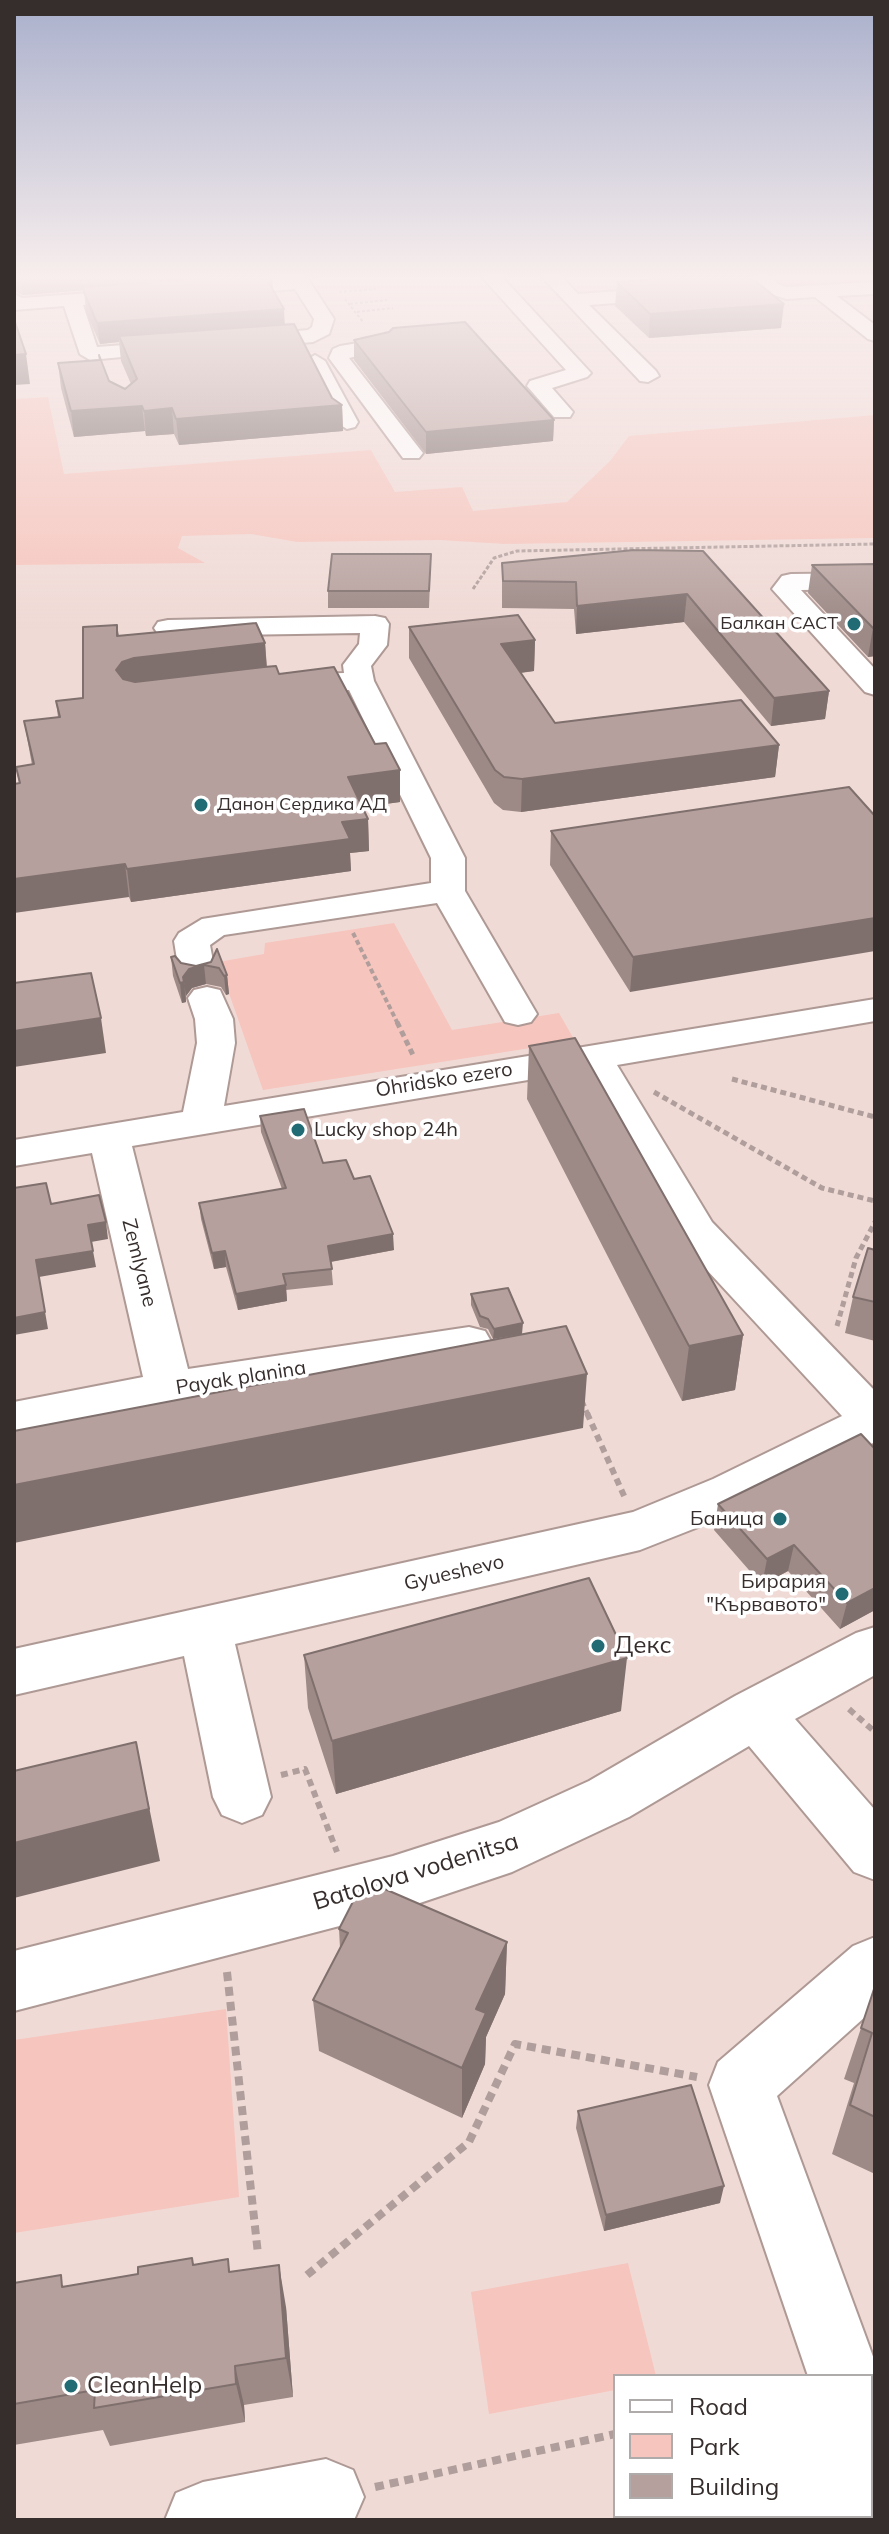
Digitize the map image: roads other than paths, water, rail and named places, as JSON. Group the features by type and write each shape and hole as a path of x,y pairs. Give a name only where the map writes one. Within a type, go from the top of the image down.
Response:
{"street":[{"path":"332,394 347,422"},
{"path":"366,394 411,453"},
{"path":"546,394 562,412"},
{"path":"869,673 785,589 785,585 791,582 875,581"},
{"path":"168,628 375,624 373,645 357,665 359,681 448,858 448,891 518,1014"},
{"path":"251,686 359,681"},
{"path":"201,1121 216,1043 214,1019 192,941 214,926 448,891"},
{"name":"Ohridsko ezero","path":"14,1153 875,1010"},
{"path":"593,1056 696,1232 875,1421"},
{"name":"Zemlyane","path":"109,1136 169,1389"},
{"name":"Payak planina","path":"14,1420 169,1389 469,1343"},
{"name":"Gyueshevo","path":"14,1672 640,1530 731,1493 875,1421"},
{"path":"205,1629 240,1791"},
{"name":"Batolova vodenitsa","path":"14,1981 353,1894 512,1845 609,1799 755,1713 875,1649"},
{"path":"755,1713 875,1853"},
{"path":"843,2374 741,2085 875,1967"},
{"path":"203,2520 326,2497"}],"place":[{"name":"Балкан САСТ","path":"854,624"},
{"name":"Данон Сердика АД","path":"201,805"},
{"name":"Lucky shop 24h","path":"298,1130"},
{"name":"Баница","path":"780,1519"},
{"name":"Бирария \"Кървавото\"","path":"842,1594"},
{"name":"Декс","path":"598,1646"},
{"name":"CleanHelp","path":"71,2386"}]}
